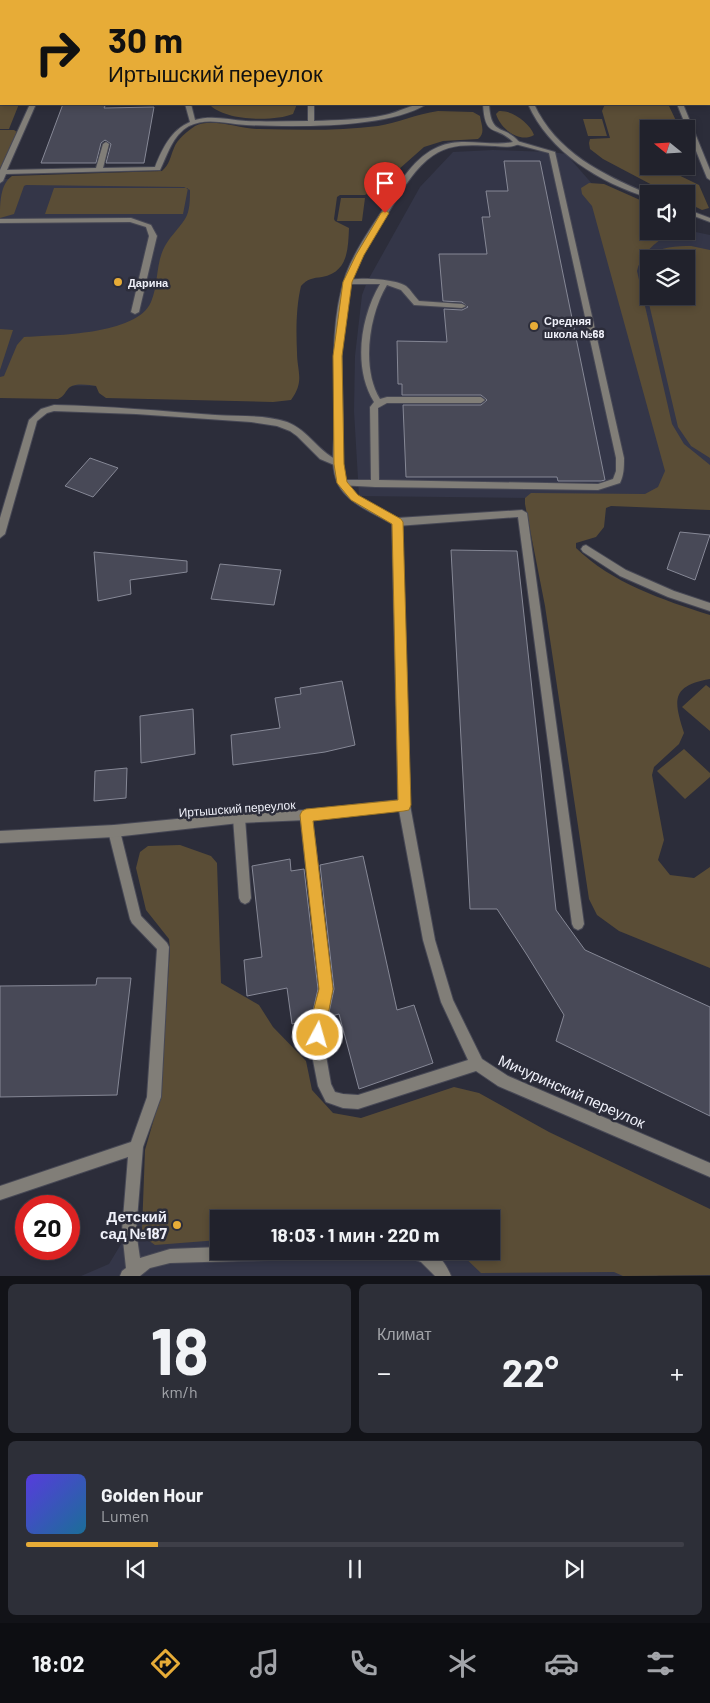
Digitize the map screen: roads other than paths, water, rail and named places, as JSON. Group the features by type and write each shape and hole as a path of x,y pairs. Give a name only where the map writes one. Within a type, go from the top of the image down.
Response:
{"street":[{"path":"0,181 2,172 33,105"},
{"path":"188,105 193,122"},
{"path":"311,105 311,123"},
{"path":"2,172 158,169 167,146 178,131 193,122 213,119 241,123 311,123 386,117 421,105"},
{"path":"342,483 598,487 617,481 620,471 620,458 552,152 517,143 515,140 496,132 486,114 486,105"},
{"path":"531,105 534,112 558,145 572,158 608,179 640,192"},
{"path":"680,105 710,178"},
{"path":"517,143 512,145 460,144 443,147 416,166 402,184 364,248 348,282 337,356 339,464 342,483 355,497 398,522 522,512 578,924"},
{"path":"99,170 106,144"},
{"path":"695,214 710,220"},
{"path":"0,221 131,220 149,226 153,236 135,312"},
{"path":"348,282 399,285 405,289 413,300 423,305 462,306"},
{"path":"378,403 372,396 367,377 367,325 373,303 384,283"},
{"path":"375,484 374,407 378,403 387,400 481,400"},
{"path":"0,534 34,420 44,411 54,408 115,410 273,422 299,431 320,455 331,462 339,464"},
{"path":"306,815 326,989 319,1020 318,1050 324,1086 331,1096 343,1101 358,1102 476,1064 447,1002 429,940 404,805 398,522"},
{"path":"586,549 623,573 671,594 710,607"},
{"name":"Иртышский переулок","path":"0,837 114,831 239,818 306,815 404,805"},
{"path":"239,818 245,898"},
{"path":"114,831 136,919 163,947 154,1097 136,1147 130,1231 131,1273"},
{"name":"Мичуринский переулок","path":"476,1064 503,1081 710,1170"},
{"path":"0,1193 136,1147"},
{"path":"131,1273 147,1262 170,1256 210,1255"},
{"path":"430,1260 435,1263 444,1276"}],"place":[{"name":"Дарина","path":"118,282"},
{"name":"Средняя школа №68","path":"534,326"},
{"name":"Детский сад №187","path":"177,1225"}]}
